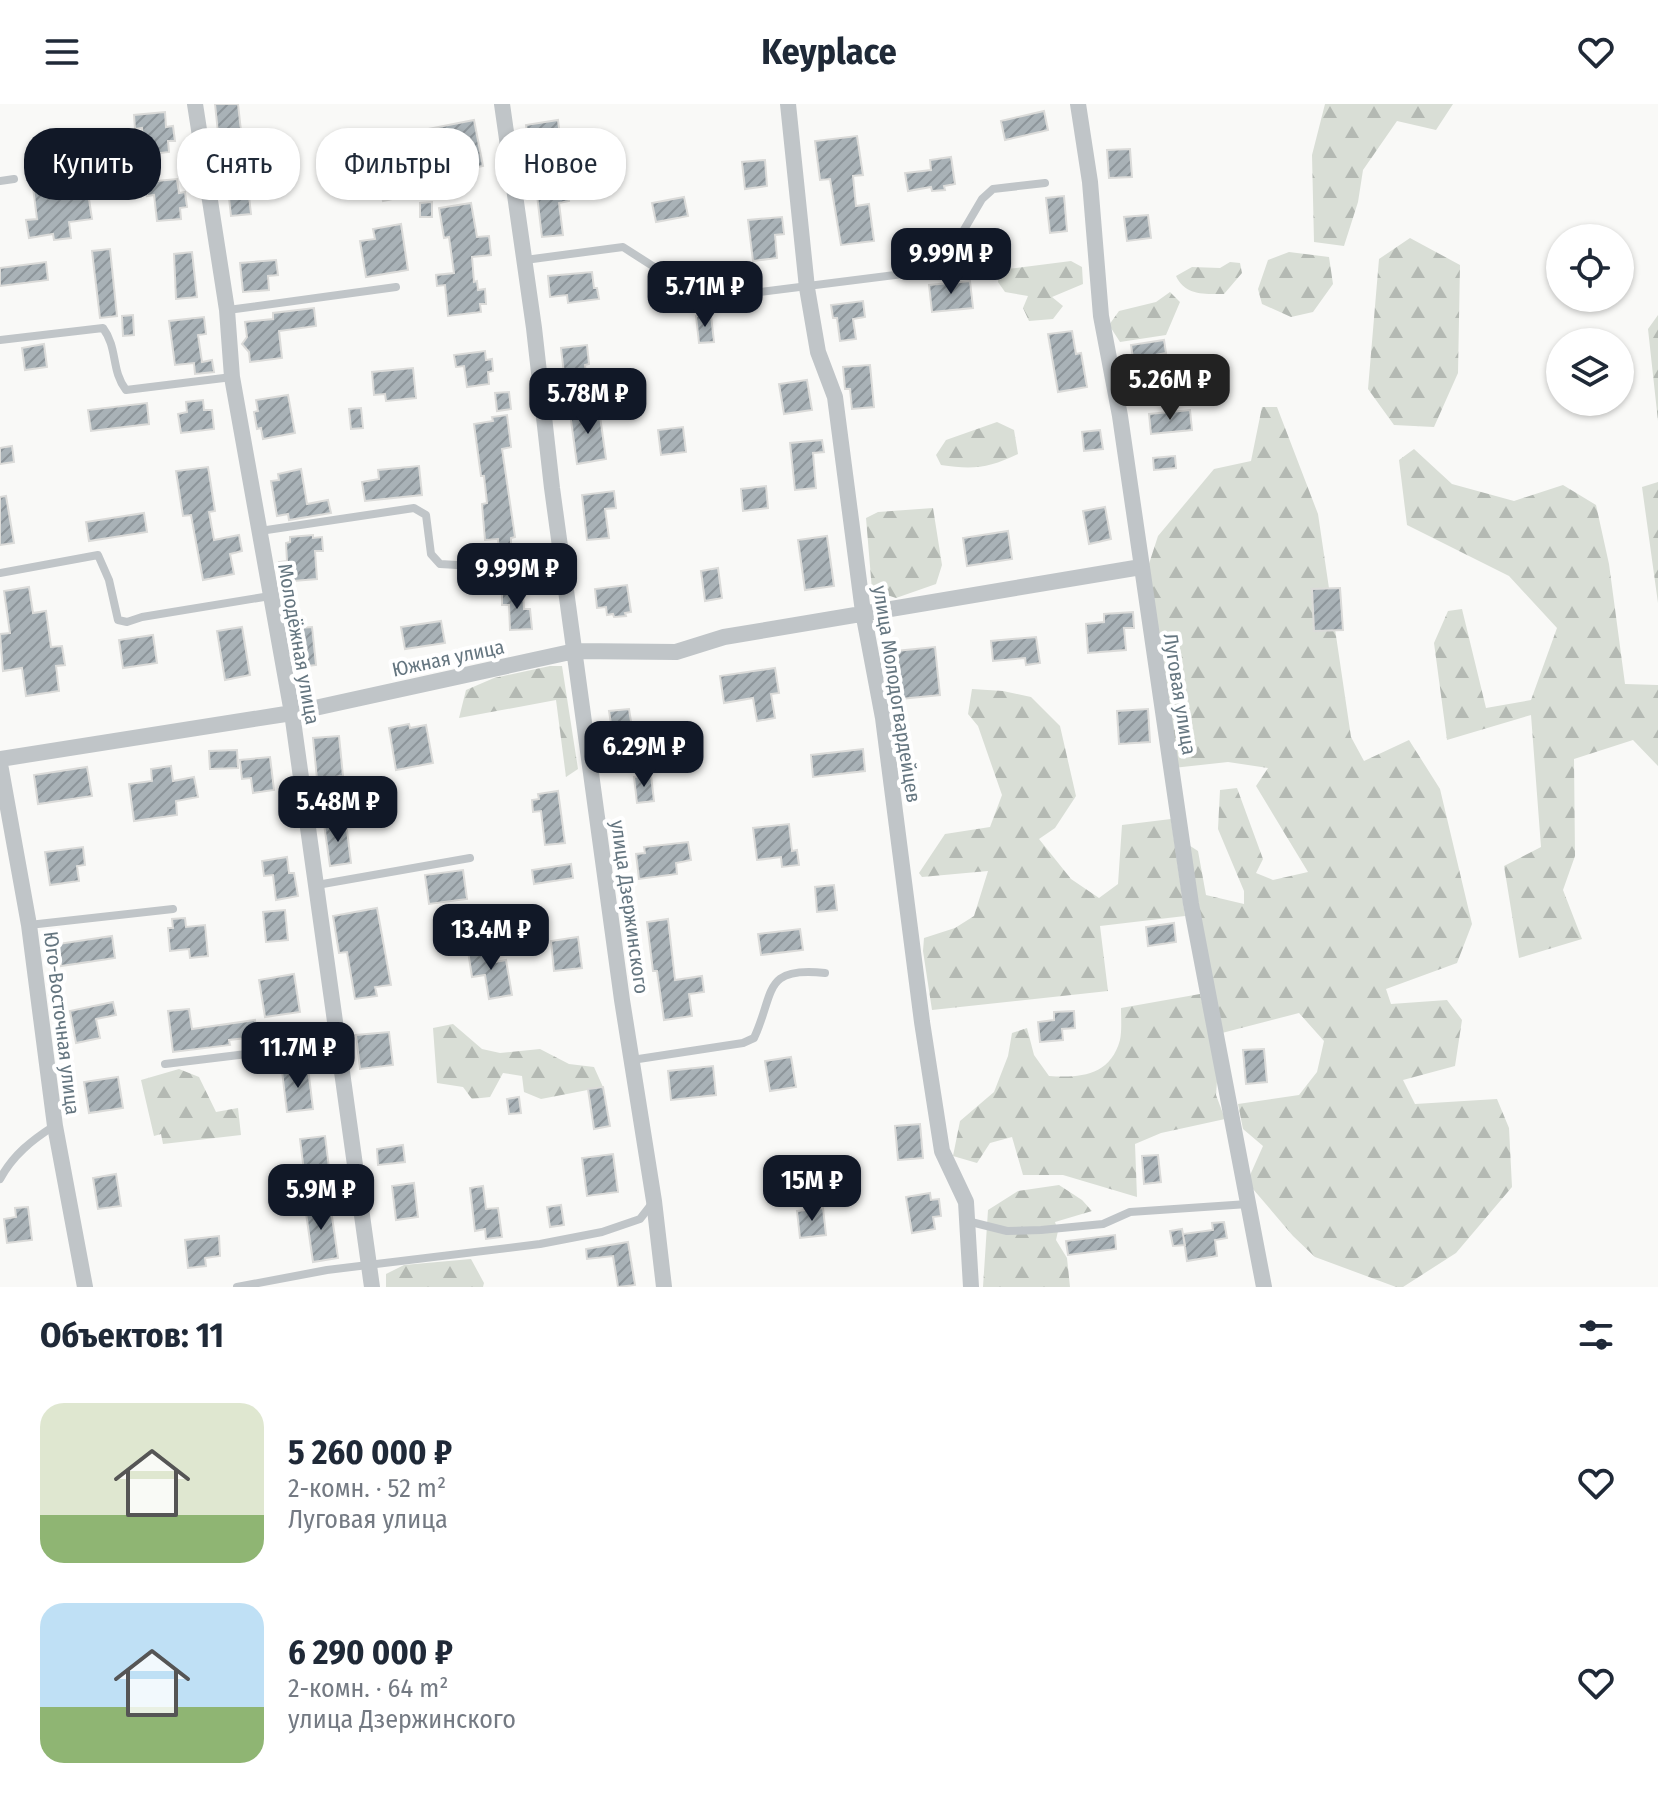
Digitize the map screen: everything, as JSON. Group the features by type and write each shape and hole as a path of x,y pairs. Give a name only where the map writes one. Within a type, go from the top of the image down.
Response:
{"street":[{"name":"Молодёжная улица","path":"195,104 227,310 232,377 292,713 372,1287"},
{"name":"улица Дзержинского","path":"502,104 525,260 560,546 664,1287"},
{"name":"улица Молодогвардейцев","path":"788,104 807,288 818,352 835,397 863,612 883,718 922,1022 942,1151 966,1202 971,1287"},
{"name":"Луговая улица","path":"1078,104 1090,182 1101,316 1120,416 1191,904 1264,1287"},
{"name":"Южная улица","path":"0,762 292,713 575,651 676,652 724,637 1141,567"},
{"name":"Юго-Восточная улица","path":"0,762 29,925 55,1126 85,1287"}],"lane":[{"path":"0,181 14,179"},
{"path":"525,260 623,247 704,299 911,273 945,262 974,211 993,189 1045,183"},
{"path":"227,310 396,287"},
{"path":"0,340 103,328 112,341 119,381 126,390 232,377"},
{"path":"260,531 414,508 426,515 431,554 440,564 457,565 560,546"},
{"path":"0,573 98,555 109,580 118,620 127,622 270,596"},
{"path":"317,885 470,858"},
{"path":"29,925 173,909"},
{"path":"632,1060 743,1043 754,1038 771,987 783,976 801,970 825,973"},
{"path":"165,1064 337,1043"},
{"path":"0,1179 31,1141 55,1126"},
{"path":"237,1287 327,1270 540,1244 602,1232 640,1219 654,1201"},
{"path":"967,1221 1007,1231 1041,1230 1103,1224 1130,1212 1248,1204"}],"green space":[{"path":"1325,104 1453,104 1436,130 1397,121 1363,170 1358,202 1344,246 1314,242 1312,155"},
{"path":"1410,238 1460,265 1458,373 1434,427 1394,425 1368,389 1379,259"},
{"path":"1289,252 1329,257 1333,284 1313,312 1291,317 1262,304 1258,289 1268,260"},
{"path":"1071,261 1082,267 1083,284 1052,297 1063,306 1053,319 1029,321 1023,308 1028,296 1005,292 998,282 1000,270"},
{"path":"1230,262 1240,263 1242,273 1224,294 1203,294 1190,290 1176,276 1192,267 1220,268"},
{"path":"1170,292 1180,302 1166,335 1120,342 1109,325 1119,311 1156,302"},
{"path":"1658,315 1658,421 1648,329"},
{"path":"1262,407 1277,407 1318,514 1351,737 1364,761 1409,740 1440,789 1472,924 1457,963 1386,989 1391,1004 1447,1000 1462,1020 1455,1066 1403,1080 1415,1104 1497,1099 1509,1128 1512,1187 1456,1253 1403,1287 1315,1257 1247,1182 1263,1146 1243,1129 1238,1104 1299,1095 1317,1072 1324,1041 1299,1013 1222,1033 1184,842 1198,851 1206,895 1244,904 1244,891 1218,829 1220,790 1237,788 1263,859 1256,873 1273,880 1308,872 1256,786 1268,768 1228,762 1173,768 1160,637 1147,570 1158,536 1214,469 1251,461"},
{"path":"997,422 1014,430 1018,454 981,467 941,465 936,455 946,440"},
{"path":"1414,449 1452,484 1514,501 1563,485 1596,505 1609,564 1625,684 1658,685 1658,766 1633,740 1574,759 1575,856 1563,890 1582,939 1519,958 1504,866 1541,847 1531,715 1447,740 1434,643 1448,611 1462,609 1486,708 1531,700 1557,628 1509,576 1407,525 1399,460"},
{"path":"1658,482 1658,603 1642,487"},
{"path":"933,508 942,565 936,584 896,598 872,590 866,518 878,512"},
{"path":"562,666 578,769 566,777 556,700 459,718 466,690 494,678"},
{"path":"972,689 1031,697 1060,726 1076,796 1055,828 1039,839 1071,879 1099,898 1118,884 1122,825 1171,819 1185,916 1100,926 1108,991 932,1010 923,951 924,938 955,928 974,916 988,871 922,877 919,873 945,834 990,827 1002,795 978,726 968,714"},
{"path":"1200,994 1218,1067 1216,1095 1225,1119 1161,1133 1135,1144 1137,1197 1063,1175 1023,1175 1012,1137 990,1143 977,1163 953,1156 960,1121 994,1092 1008,1056 1012,1033 1027,1028 1034,1055 1049,1076 1082,1075 1101,1068 1115,1052 1121,1036 1121,1008"},
{"path":"453,1024 482,1049 500,1053 540,1049 569,1064 594,1067 603,1087 541,1099 524,1092 522,1076 503,1073 490,1097 472,1099 463,1087 437,1083 433,1028"},
{"path":"179,1069 199,1077 216,1112 238,1108 241,1135 163,1144 161,1134 154,1136 141,1080"},
{"path":"1059,1185 1082,1200 1092,1211 1055,1222 1058,1231 1056,1240 1067,1258 1070,1287 983,1287 988,1210 1018,1191"},
{"path":"471,1259 484,1283 483,1287 386,1287 386,1274 404,1265"}],"building":[{"path":"215,104 238,104 241,128 218,128"},
{"path":"1044,111 1048,130 1005,140 1001,121"},
{"path":"165,112 166,127 173,126 175,141 168,141 169,152 161,153 161,128 135,128 134,115"},
{"path":"474,120 476,128 433,128"},
{"path":"558,120 559,128 526,128 526,125"},
{"path":"857,136 863,175 853,176 856,206 869,204 874,241 841,245 830,179 820,180 815,141"},
{"path":"479,146 483,166 479,167"},
{"path":"1130,149 1132,177 1109,178 1107,150"},
{"path":"951,157 955,184 944,186 945,190 932,191 931,187 908,191 905,173 931,170 930,160"},
{"path":"765,160 767,186 745,189 742,162"},
{"path":"177,179 177,200 186,200 187,207 180,208 181,219 157,221 155,200 161,200 161,181"},
{"path":"1064,196 1067,231 1050,233 1046,198"},
{"path":"684,197 688,216 656,222 652,203"},
{"path":"35,200 89,200 92,219 69,222 71,238 54,240 53,234 29,238 26,220 37,219"},
{"path":"229,200 249,200 251,214 231,216"},
{"path":"538,200 569,200 559,203 563,235 542,237"},
{"path":"432,202 432,217 420,217 420,203"},
{"path":"471,203 477,237 489,236 491,255 472,257 474,282 477,281 478,290 485,289 486,304 480,304 481,312 448,316 445,285 437,286 436,275 454,273 449,237 444,238 439,208"},
{"path":"1148,215 1151,238 1127,241 1124,217"},
{"path":"782,217 784,234 775,235 777,258 753,261 748,220"},
{"path":"401,224 408,270 366,277 360,241 375,239 373,229"},
{"path":"110,249 117,316 100,318 92,251"},
{"path":"192,252 197,297 176,299 174,254"},
{"path":"276,260 278,275 268,276 269,290 243,292 240,263"},
{"path":"46,262 48,280 0,286 0,268"},
{"path":"592,272 599,299 568,303 567,295 550,297 548,276"},
{"path":"970,281 973,308 932,312 929,285"},
{"path":"863,301 865,317 853,319 856,339 840,341 837,318 833,318 831,305"},
{"path":"314,308 316,326 279,331 282,358 250,362 249,352 242,344 247,337 245,322 273,319 273,313"},
{"path":"133,315 134,335 123,336 122,316"},
{"path":"711,315 714,342 699,343 696,316"},
{"path":"204,317 206,334 198,335 202,362 212,360 214,372 195,374 194,363 175,365 169,321"},
{"path":"1072,331 1076,354 1081,353 1087,387 1058,392 1048,334"},
{"path":"1164,340 1166,353 1150,356 1154,377 1136,380 1131,345"},
{"path":"44,344 47,367 25,370 22,348"},
{"path":"587,345 589,364 585,365 588,389 566,391 561,348"},
{"path":"485,351 486,360 492,359 493,371 488,372 489,384 467,387 464,366 456,367 454,355"},
{"path":"870,365 874,407 852,409 850,389 845,389 843,367"},
{"path":"413,368 416,398 386,401 385,394 374,395 372,372"},
{"path":"807,380 812,410 784,414 779,384"},
{"path":"509,392 511,409 497,411 495,393"},
{"path":"288,395 295,433 263,439 261,428 257,429 254,412 258,411 256,400"},
{"path":"203,400 204,410 212,410 214,429 181,433 178,414 187,412 186,402"},
{"path":"147,403 149,424 91,431 88,410"},
{"path":"361,408 363,428 351,429 349,409"},
{"path":"599,409 606,459 577,464 570,413"},
{"path":"1190,410 1192,430 1151,434 1149,414"},
{"path":"507,415 511,447 502,449 515,537 511,538 511,548 499,550 498,539 485,540 482,504 487,503 474,424"},
{"path":"683,427 686,452 661,455 658,430"},
{"path":"1100,430 1103,449 1084,451 1082,432"},
{"path":"822,440 824,452 813,453 816,488 795,490 790,443"},
{"path":"12,446 14,462 0,464 0,448"},
{"path":"1175,456 1176,468 1154,470 1153,458"},
{"path":"419,466 422,495 365,501 362,482 379,479 378,470"},
{"path":"208,467 215,511 209,512 214,540 239,535 242,551 230,554 234,574 203,580 191,515 183,516 176,471"},
{"path":"301,469 307,504 328,500 331,513 289,520 288,514 277,516 271,481 279,480 278,474"},
{"path":"766,486 768,508 743,511 741,489"},
{"path":"614,491 616,508 605,509 609,538 587,540 582,495"},
{"path":"6,496 14,543 0,545 0,497"},
{"path":"1105,507 1111,539 1089,544 1083,511"},
{"path":"144,513 147,532 89,541 86,522"},
{"path":"1008,531 1012,559 967,566 963,538"},
{"path":"313,535 313,538 322,537 323,551 315,551 317,579 281,582 279,562 287,561 286,543 290,542 290,537"},
{"path":"827,536 834,586 805,590 798,540"},
{"path":"718,568 722,598 705,601 701,571"},
{"path":"627,585 631,612 625,613 626,616 614,617 613,614 607,615 606,607 597,608 595,589"},
{"path":"29,587 33,613 46,611 51,647 62,646 65,665 56,666 59,691 26,696 22,668 3,671 0,634 10,633 4,591"},
{"path":"1340,588 1343,630 1314,631 1312,589"},
{"path":"523,591 524,609 530,609 532,629 510,630 509,605 502,605 502,593"},
{"path":"1133,612 1134,628 1124,628 1126,650 1088,653 1086,624 1104,622 1104,614"},
{"path":"441,621 445,643 405,649 401,627"},
{"path":"242,627 250,675 225,680 217,631"},
{"path":"312,627 316,665 300,667 299,649 292,650 288,629"},
{"path":"153,635 157,663 123,668 119,640"},
{"path":"1036,637 1040,663 1026,665 1025,658 993,661 991,641"},
{"path":"935,647 940,695 901,699 896,651"},
{"path":"775,668 779,693 771,694 775,718 757,721 753,698 724,703 720,676"},
{"path":"629,709 633,734 613,737 609,711"},
{"path":"1148,709 1150,742 1119,744 1117,711"},
{"path":"409,724 410,728 426,725 433,763 396,770 389,728"},
{"path":"339,736 343,776 317,779 313,738"},
{"path":"863,749 865,771 813,777 811,755"},
{"path":"237,750 238,768 210,769 209,751"},
{"path":"270,757 274,790 253,793 251,778 242,779 240,760"},
{"path":"171,766 173,781 194,777 198,797 176,801 177,815 134,821 129,784 152,781 151,769"},
{"path":"87,767 92,796 38,804 34,775"},
{"path":"651,775 654,801 637,803 634,777"},
{"path":"558,791 565,843 545,845 541,811 533,812 532,800 539,799 538,794"},
{"path":"346,822 351,863 330,866 324,824"},
{"path":"789,824 792,851 797,850 799,865 782,867 781,857 757,860 753,828"},
{"path":"688,842 691,860 676,863 677,874 639,879 636,854 645,853 644,847"},
{"path":"83,847 85,865 77,866 79,881 50,885 45,852"},
{"path":"287,857 289,873 294,873 298,896 276,900 273,875 264,876 262,861"},
{"path":"571,864 573,878 534,884 532,870"},
{"path":"463,870 467,899 429,904 425,875"},
{"path":"834,885 837,910 817,912 815,887"},
{"path":"377,908 391,985 375,987 377,996 355,999 347,952 339,953 333,916"},
{"path":"285,910 288,940 266,942 263,912"},
{"path":"185,918 186,927 205,925 208,956 190,958 189,949 170,951 168,928 173,928 172,919"},
{"path":"668,919 675,980 702,976 704,992 689,994 692,1016 664,1020 657,971 653,971 647,922"},
{"path":"1174,923 1176,942 1148,946 1146,927"},
{"path":"800,929 803,950 761,955 758,934"},
{"path":"112,936 115,958 61,966 58,944"},
{"path":"578,937 582,968 554,971 551,941"},
{"path":"493,947 495,962 506,960 512,995 489,999 485,975 472,977 468,951"},
{"path":"294,974 300,1012 265,1017 259,980"},
{"path":"113,1002 116,1015 96,1019 100,1038 76,1043 70,1011"},
{"path":"189,1009 192,1029 255,1020 257,1037 229,1040 230,1045 173,1052 168,1011"},
{"path":"1074,1011 1075,1028 1062,1029 1063,1040 1040,1042 1038,1022 1054,1020 1054,1012"},
{"path":"389,1032 393,1065 360,1069 356,1035"},
{"path":"1264,1049 1267,1082 1246,1084 1243,1050"},
{"path":"791,1057 796,1087 770,1091 765,1061"},
{"path":"713,1066 716,1095 671,1100 668,1071"},
{"path":"308,1068 313,1109 287,1112 282,1071"},
{"path":"118,1077 123,1108 89,1113 84,1082"},
{"path":"603,1087 610,1126 594,1129 588,1089"},
{"path":"519,1097 521,1113 509,1114 507,1099"},
{"path":"920,1124 923,1158 898,1160 895,1126"},
{"path":"325,1136 329,1168 304,1171 300,1139"},
{"path":"403,1145 405,1162 378,1165 377,1149"},
{"path":"613,1154 618,1192 587,1196 582,1158"},
{"path":"1158,1155 1161,1182 1144,1184 1142,1156"},
{"path":"116,1174 121,1206 98,1209 93,1178"},
{"path":"414,1183 418,1217 396,1220 392,1186"},
{"path":"483,1186 486,1209 498,1208 502,1237 486,1239 485,1229 475,1231 470,1188"},
{"path":"930,1193 931,1200 939,1199 941,1216 933,1217 935,1229 912,1233 906,1197"},
{"path":"330,1203 338,1258 313,1262 305,1206"},
{"path":"561,1205 564,1225 550,1227 547,1207"},
{"path":"28,1207 32,1240 7,1243 4,1219 16,1217 15,1208"},
{"path":"823,1208 826,1235 800,1238 797,1211"},
{"path":"1224,1222 1227,1238 1215,1240 1217,1256 1187,1261 1183,1234 1213,1230 1212,1223"},
{"path":"1182,1229 1185,1245 1173,1246 1170,1231"},
{"path":"1115,1235 1116,1249 1068,1255 1066,1241"},
{"path":"219,1236 220,1256 205,1258 206,1266 188,1268 185,1240"},
{"path":"628,1242 635,1285 618,1287 613,1256 587,1259 586,1249"}]}
